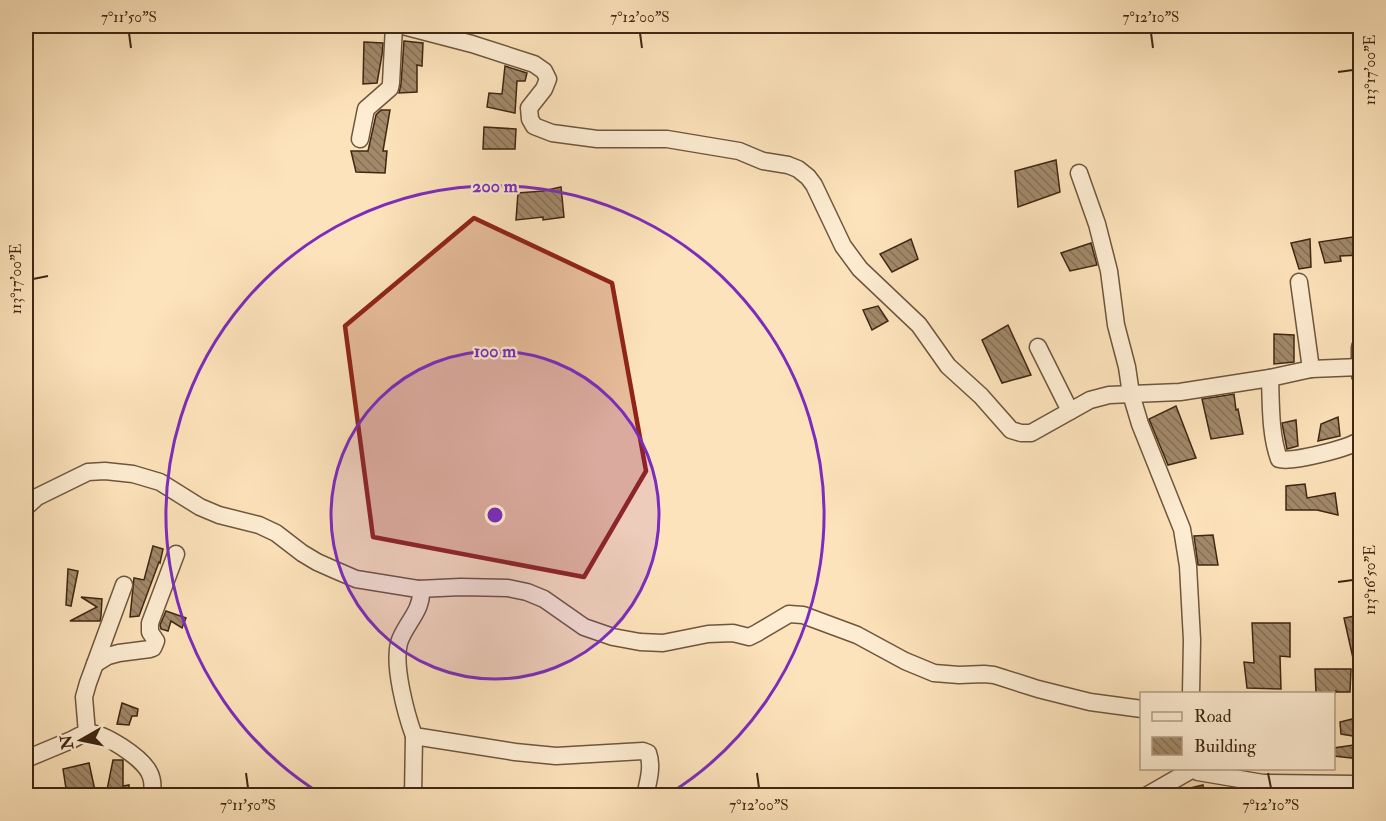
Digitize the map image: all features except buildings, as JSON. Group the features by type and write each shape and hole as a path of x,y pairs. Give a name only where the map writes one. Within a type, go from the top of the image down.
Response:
{"street":[{"path":"360,139 366,109 392,84 394,26"},
{"path":"404,26 472,44 534,64 544,71 548,79 544,89 529,108 530,119 534,126 552,133 597,139 667,139 739,150 764,161 798,169 814,185 843,246 860,269 918,325 948,366 981,396 1011,430 1031,433 1089,400 1108,395 1180,392 1311,369 1360,367"},
{"path":"1079,173 1097,224 1109,271 1116,325 1127,367 1131,394 1140,424 1182,529 1189,576 1192,640 1191,692"},
{"path":"1299,282 1311,369"},
{"path":"1038,347 1070,411"},
{"path":"1360,347 1360,375"},
{"path":"1270,378 1272,422 1276,451 1280,459 1299,459 1343,448 1360,440"},
{"path":"26,507 37,497 88,472 133,474 160,482 200,507 219,515 276,532 317,562 357,579 418,589 461,587 517,590 544,599 584,627 613,637 640,642 663,643 708,634 733,633 749,637 789,614 803,615 857,635 905,661 934,673 994,675 1090,702 1140,709"},
{"path":"95,664 108,656 119,653 150,650 156,644 150,632 150,623 176,554"},
{"path":"87,733 84,697 124,585"},
{"path":"413,795 414,736 406,714 399,677 398,655 399,643 418,609 422,595 418,589"},
{"path":"26,759 87,733 99,735 131,754 150,773 152,795"},
{"path":"414,736 556,756 642,751 648,753 650,759 650,777 645,795"},
{"path":"1146,795 1190,770"},
{"path":"1194,770 1263,783 1354,784 1360,787 1360,792"}],"highlighted area":[{"path":"474,218 612,283 646,471 584,577 373,537 345,326"}]}
